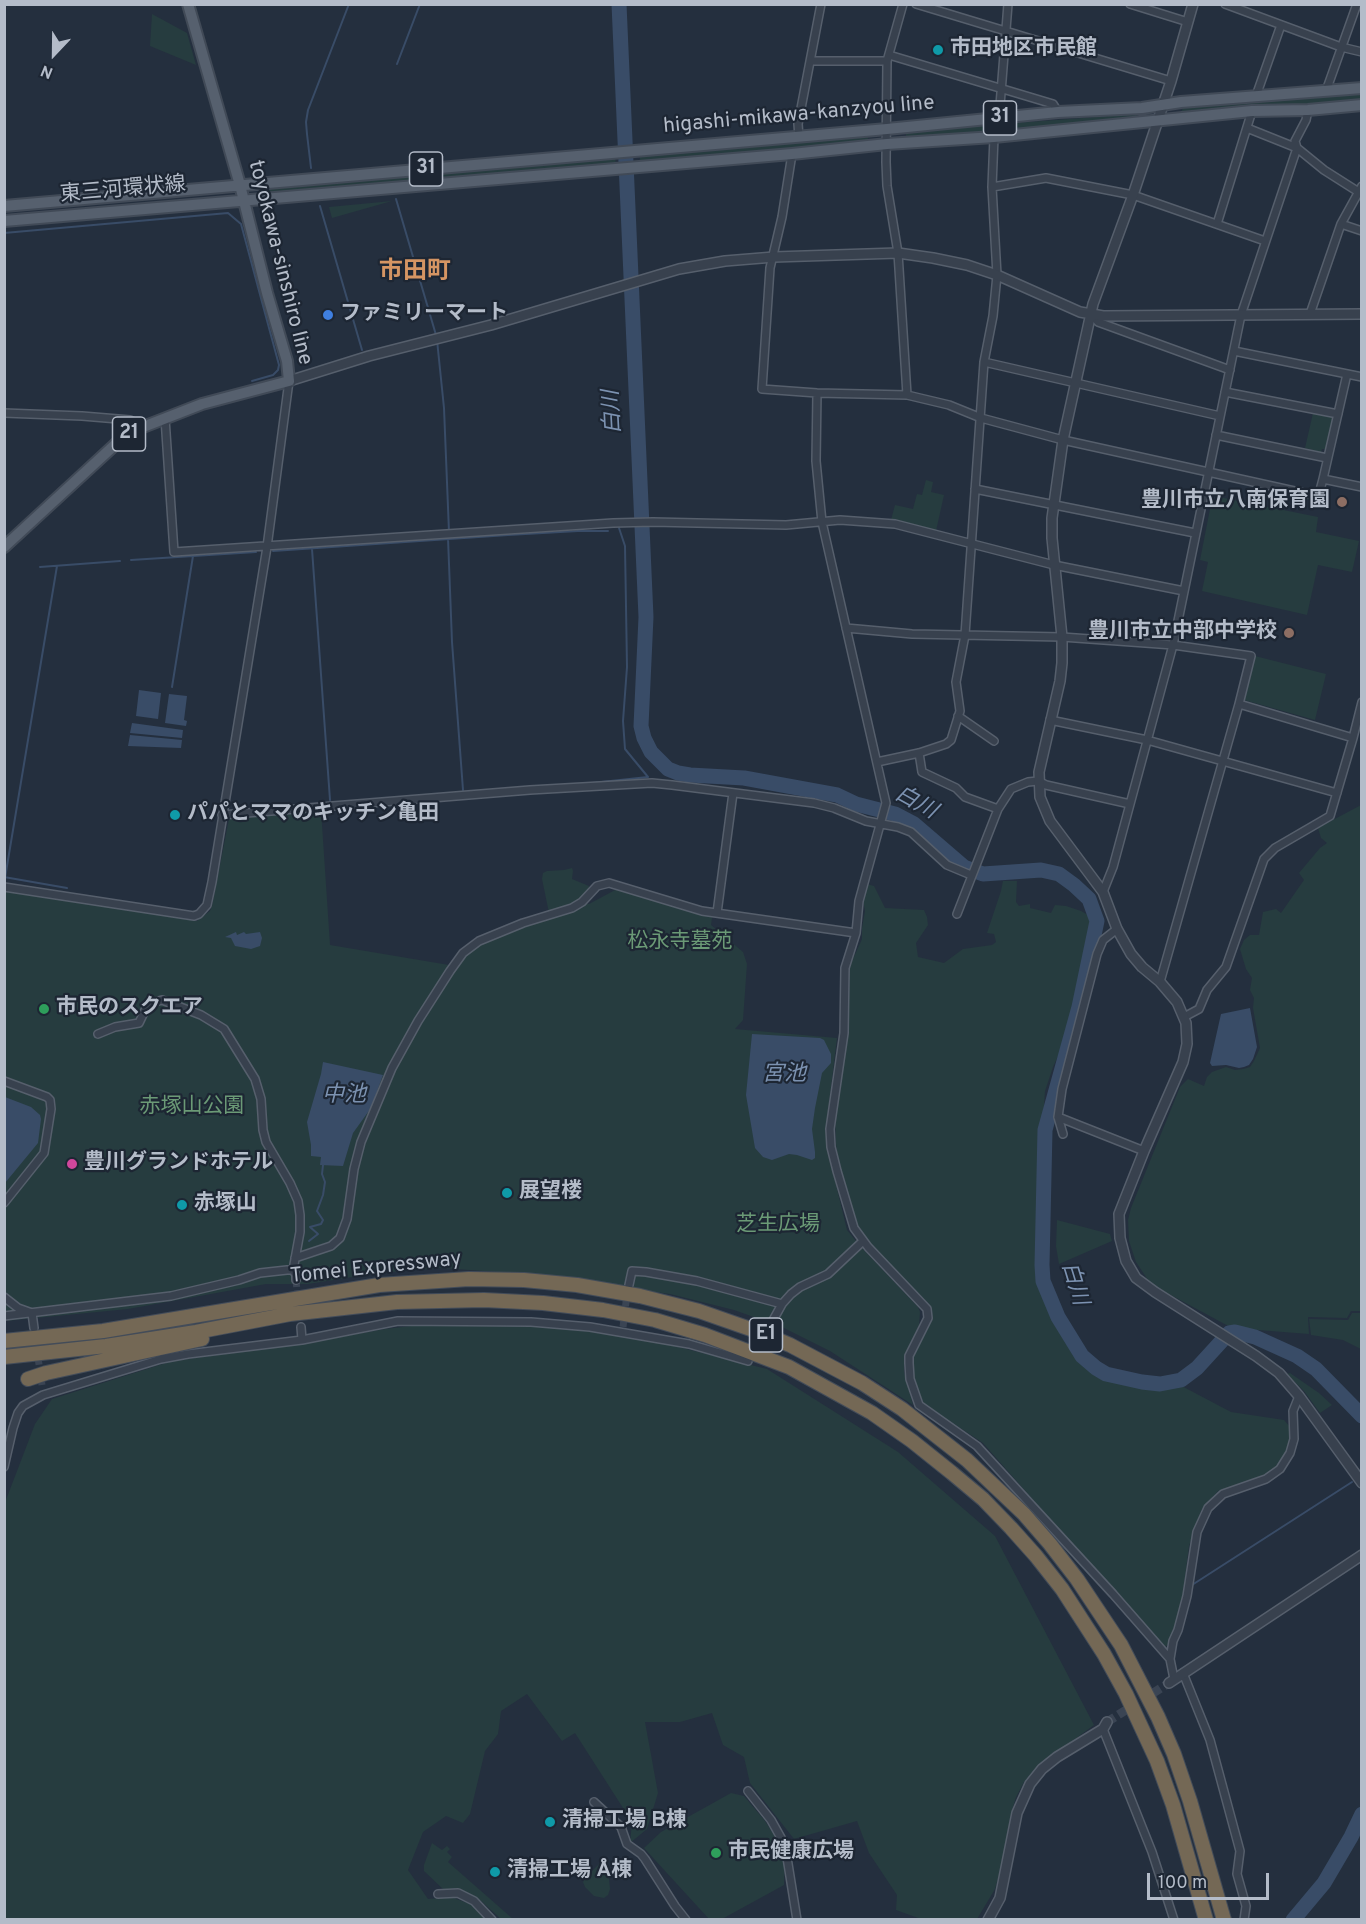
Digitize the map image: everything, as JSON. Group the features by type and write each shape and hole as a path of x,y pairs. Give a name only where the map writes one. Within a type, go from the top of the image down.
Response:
{"highway":[{"name":"Tomei Expressway","path":"4,1341 103,1331 379,1285 469,1279 525,1280 567,1284 640,1296 699,1311 790,1345 836,1368 902,1408 958,1452 1024,1514 1077,1579 1120,1645 1162,1726 1190,1801 1224,1920"},
{"name":"Tomei Expressway","path":"4,1357 106,1346 290,1314 397,1302 454,1300 543,1303 603,1310 655,1320 705,1335 789,1367 872,1413 912,1441 983,1499 1036,1556 1081,1617 1126,1694 1157,1761 1173,1805 1206,1920"},
{"path":"28,1379 46,1373 227,1334 290,1314"}],"main road":[{"name":"toyokawa-sinshiro line","path":"4,547 119,441 142,427 202,404 289,381 287,361 240,185 188,4"},
{"name":"higashi-mikawa-kanzyou line","path":"240,185 799,137 1058,112 1142,108 1362,88"},
{"name":"higashi-mikawa-kanzyou line","path":"244,201 887,144 994,137 1252,111 1308,110 1362,105"},
{"name":"東三河環状線","path":"4,206 240,185"},
{"name":"東三河環状線","path":"4,221 244,201"}],"street":[{"path":"799,137 798,124 821,4"},
{"path":"903,4 888,58 886,129 887,186 898,254 907,395"},
{"path":"916,4 1171,81"},
{"path":"999,118 1008,4"},
{"path":"1130,4 1188,22"},
{"path":"1193,4 1171,81 1094,304 1063,440 1052,538 1062,637 1060,681 1038,781 1040,796 1050,821 1103,892 1117,929 1131,954 1177,1002 1184,1017 1187,1033 1186,1053 1119,1214 1120,1238 1126,1261 1136,1278 1155,1292 1235,1342 1279,1373 1299,1396 1362,1484"},
{"path":"1225,4 1341,47 1362,52"},
{"path":"1326,91 1357,4"},
{"path":"1256,96 1281,25"},
{"path":"810,61 888,58 1053,104 1058,112"},
{"path":"1103,892 1113,867 1173,645 1241,315 1297,148 1295,141 1306,120 1308,110"},
{"path":"1217,224 1252,111"},
{"path":"1247,128 1297,148 1324,170 1360,189 1341,224 1310,314"},
{"path":"877,762 918,753 951,740 958,716 960,704 956,682 964,635 984,362 993,316 997,275 992,187 994,137"},
{"path":"792,154 774,257 770,268 762,389 907,395 949,405 981,418 1063,440 1317,496 1347,374"},
{"path":"992,187 1046,178 1133,195 1265,241"},
{"path":"1341,224 1362,231"},
{"path":"4,886 194,916 207,905 267,547 289,381 369,356 679,270 725,261 774,257 898,254 933,258 967,265 997,275 1080,312 1092,315 1362,314"},
{"path":"1092,315 1098,322 1230,370"},
{"path":"1234,351 1362,377"},
{"path":"984,362 1220,416"},
{"path":"1225,392 1338,414"},
{"path":"817,393 816,461 822,522 886,803 859,901 856,933 845,968 844,1033 830,1130 831,1147 837,1171 854,1228 863,1241 927,1309 928,1318 909,1356 910,1379 919,1405 976,1446 1170,1659"},
{"path":"4,413 130,420 142,427"},
{"path":"165,418 174,552 650,522 786,525 840,520 895,524 1054,565 1184,591"},
{"path":"1216,435 1327,458"},
{"path":"1323,479 1362,487"},
{"path":"975,489 1195,533"},
{"path":"846,628 912,634 1062,637 1173,645 1251,656 1160,982"},
{"path":"1184,1017 1199,1009 1207,990 1226,967 1264,859 1275,848 1330,816 1362,702"},
{"path":"1239,704 1353,738"},
{"path":"958,716 994,741"},
{"path":"1050,720 1147,740 1337,792"},
{"path":"918,753 922,772 956,788 965,797 998,809"},
{"path":"957,914 998,809 1011,789 1028,782 1038,781 1046,785 1130,804"},
{"path":"222,815 408,799 651,783 814,803 834,808 866,821 881,822 911,832 947,865 971,875"},
{"path":"717,913 733,792"},
{"path":"295,1258 331,1246 342,1235 361,1142 388,1078 418,1021 463,952 479,941 572,908 582,902 597,886 609,883 702,911 856,933"},
{"path":"1063,1134 1058,1117 1062,1089 1097,954 1103,940 1117,929"},
{"path":"98,1034 115,1027 138,1023 148,1004 162,1000 201,1015 224,1029 255,1079 261,1099 262,1130 266,1142 298,1201 300,1232 293,1270 296,1280"},
{"path":"4,1081 47,1097 50,1100 51,1109 45,1153 4,1203"},
{"path":"1058,1117 1144,1151"},
{"path":"771,1324 782,1304 800,1287 828,1274 863,1241"},
{"path":"4,1316 171,1296 260,1273 293,1270"},
{"path":"629,1285 632,1271 646,1272 697,1281 782,1304"},
{"path":"4,1297 18,1308 32,1313"},
{"path":"32,1313 34,1328"},
{"path":"4,1467 18,1413 23,1406 43,1395 161,1359 302,1340 398,1321 531,1322 622,1330 689,1344 748,1362"},
{"path":"301,1327 302,1340"},
{"path":"42,1385 43,1395"},
{"path":"1171,1681 1170,1659 1173,1641 1187,1596 1197,1532 1212,1503 1228,1491 1252,1485 1280,1469 1290,1453 1294,1439 1293,1410 1299,1396"},
{"path":"1171,1681 1362,1555"},
{"path":"1183,1673 1210,1740 1240,1851 1237,1874 1246,1906 1244,1920"},
{"path":"988,1920 1000,1898 1017,1813 1030,1784 1042,1769 1057,1757 1105,1725 1152,1852 1174,1920"},
{"path":"748,1791 771,1820 785,1845 797,1920"},
{"path":"594,1802 621,1827 627,1844 645,1858 686,1920"},
{"path":"438,1894 458,1893 474,1901 492,1920"}],"green space":[{"path":"152,14 187,33 196,65 150,46"},
{"path":"1361,93 1361,100 1181,113 1184,104"},
{"path":"1137,114 1135,121 996,133 906,137 906,131"},
{"path":"868,137 868,144 640,163 640,153 778,141"},
{"path":"615,156 616,165 357,189 266,192 265,185"},
{"path":"392,201 332,218 329,207"},
{"path":"1313,413 1333,419 1326,449 1322,449 1321,452 1305,448"},
{"path":"926,480 933,482 931,492 944,495 936,531 891,520 895,505 913,509 917,494 922,495"},
{"path":"1219,497 1318,517 1316,532 1359,541 1352,572 1318,565 1307,615 1202,591 1208,562 1200,560 1211,504"},
{"path":"1255,656 1326,674 1315,720 1244,700"},
{"path":"1361,805 1361,1311 1351,1311 1347,1318 1308,1317 1309,1334 1232,1328 1156,1287 1148,1280 1136,1262 1129,1241 1128,1220 1180,1087 1188,1079 1204,1086 1207,1077 1212,1072 1226,1067 1235,1070 1250,1067 1260,1048 1253,1008 1254,998 1250,990 1252,978 1246,969 1240,949 1244,940 1250,935 1259,935 1263,912 1276,909 1281,913 1304,880 1299,873 1327,843 1321,838 1318,828"},
{"name":"赤塚山公園","path":"321,810 330,945 455,966 481,943 549,913 542,879 543,873 572,868 572,879 589,886 585,904 617,889 711,915 711,925 743,952 747,964 743,1020 735,1029 837,1038 827,1120 829,1156 847,1230 918,1307 920,1312 919,1325 904,1357 904,1372 913,1405 830,1351 782,1327 734,1310 670,1294 511,1273 442,1268 378,1273 308,1284 266,1284 128,1309 5,1321 5,890 197,921 210,911 212,906 229,819 234,816"},
{"path":"1003,881 1017,881 1016,902 1019,906 1030,904 1030,908 1051,913 1055,905 1066,906 1088,915 1092,921 1078,1006 1045,1091 1038,1283 1053,1315 1081,1357 1105,1376 1142,1383 1176,1383 1231,1412 1284,1420 1292,1429 1292,1439 1287,1452 1274,1471 1218,1491 1201,1511 1189,1546 1182,1602 1169,1645 1163,1647 983,1443 924,1404 912,1376 911,1358 930,1321 930,1305 873,1247 854,1221 839,1169 835,1114 847,1031 848,970 862,939 865,911 863,900 867,884 874,886 885,908 924,910 928,925 916,943 918,957 944,963 963,949 992,945 996,942 994,934 987,933"},
{"path":"1057,1220 1110,1234 1112,1241 1059,1264 1056,1246"},
{"path":"1352,1313 1361,1313 1361,1349 1343,1340 1311,1335 1309,1319 1348,1320"},
{"path":"436,1323 532,1325 589,1330 658,1342 767,1369 898,1452 995,1536 1094,1725 1036,1768 1024,1782 1011,1814 1004,1858 995,1889 977,1919 921,1919 896,1910 897,1895 869,1853 857,1821 794,1839 750,1783 744,1757 723,1745 712,1713 680,1722 645,1722 658,1793 647,1829 630,1843 632,1822 575,1733 562,1741 527,1694 501,1711 498,1734 485,1751 470,1814 463,1823 446,1816 423,1832 408,1870 428,1899 451,1897 470,1904 487,1919 5,1919 4,1505 35,1424 52,1399 172,1361"},
{"path":"1290,1373 1332,1405 1320,1413 1304,1391 1287,1374"},
{"name":"市民健康広場","path":"731,1793 744,1796 765,1821 779,1843 785,1858 784,1885 722,1919 709,1919 644,1848 661,1832"},
{"path":"432,1843 442,1850 447,1846 450,1849 447,1852 452,1857 448,1862 513,1919 501,1919 480,1900 462,1891 444,1890 424,1871"},
{"path":"600,1863 605,1863 608,1868 610,1889 604,1898 594,1896 583,1882"}],"water":[{"path":"139,690 161,693 158,719 136,716"},
{"path":"169,694 187,696 184,720 187,721 186,726 165,723"},
{"path":"132,723 183,730 182,738 130,733"},
{"path":"130,735 182,740 181,748 128,746"},
{"path":"236,932 237,935 244,932 246,934 260,932 262,938 260,946 251,949 235,946 231,938 225,937"},
{"path":"1250,1008 1257,1047 1253,1059 1249,1065 1239,1068 1226,1065 1212,1066 1210,1063 1221,1014"},
{"name":"宮池","path":"752,1034 820,1038 824,1040 831,1054 831,1063 822,1073 815,1108 812,1129 815,1158 812,1160 789,1154 772,1160 763,1157 755,1148 746,1095"},
{"name":"中池","path":"323,1062 383,1075 371,1108 353,1133 343,1166 320,1165 321,1157 311,1156 307,1122"},
{"path":"5,1097 31,1107 41,1119 38,1143 5,1183"}],"waterway":[{"path":"311,168 306,122 308,110 349,4"},
{"path":"397,64 420,4"},
{"name":"白川","path":"619,4 646,617 641,726 651,752 668,769 678,773 744,778 837,795 856,804 895,814 914,824 964,867 983,874 1041,870 1059,874 1089,899 1097,921 1079,1007 1045,1130 1043,1281 1058,1317 1082,1356 1096,1368 1106,1374 1160,1384 1181,1380 1197,1368 1229,1333 1235,1332 1255,1337 1297,1356 1316,1369 1362,1416"},
{"path":"396,199 436,335"},
{"path":"320,206 362,350"},
{"path":"4,233 228,213 241,224 279,365 273,375 252,381"},
{"path":"437,340 444,408 449,532"},
{"path":"592,783 648,777 625,749 623,721 627,667 625,546 619,528"},
{"path":"273,551 508,535 608,531"},
{"path":"448,538 452,642 463,790"},
{"path":"312,549 330,800"},
{"path":"131,560 256,552"},
{"path":"172,687 193,556"},
{"path":"40,567 120,561"},
{"path":"5,878 57,566"},
{"path":"4,877 67,888"},
{"path":"309,1241 318,1234 310,1227 321,1224 323,1220 317,1211 325,1182 322,1174 323,1165"},
{"path":"1192,1585 1352,1482"},
{"name":"白川","path":"1293,1920 1324,1883 1362,1814"}],"tunnel":[{"path":"296,1280 298,1301"},
{"path":"623,1327 627,1294"},
{"path":"752,1355 765,1333"},
{"path":"35,1337 42,1385"},
{"path":"1107,1722 1169,1683"}],"place":[{"name":"市田地区市民館","path":"938,50"},
{"name":"ファミリーマート","path":"328,315"},
{"name":"豊川市立八南保育園","path":"1342,502"},
{"name":"豊川市立中部中学校","path":"1289,633"},
{"name":"パパとママのキッチン亀田","path":"175,815"},
{"name":"市民のスクエア","path":"44,1009"},
{"name":"豊川グランドホテル","path":"72,1164"},
{"name":"展望楼","path":"507,1193"},
{"name":"赤塚山","path":"182,1205"},
{"name":"清掃工場 B棟","path":"550,1822"},
{"name":"市民健康広場","path":"716,1853"},
{"name":"清掃工場 Å棟","path":"495,1872"}],"district":[{"name":"市田町","path":"415,273"}],"park label":[{"name":"松永寺墓苑","path":"680,943"},
{"name":"芝生広場","path":"778,1226"}]}
